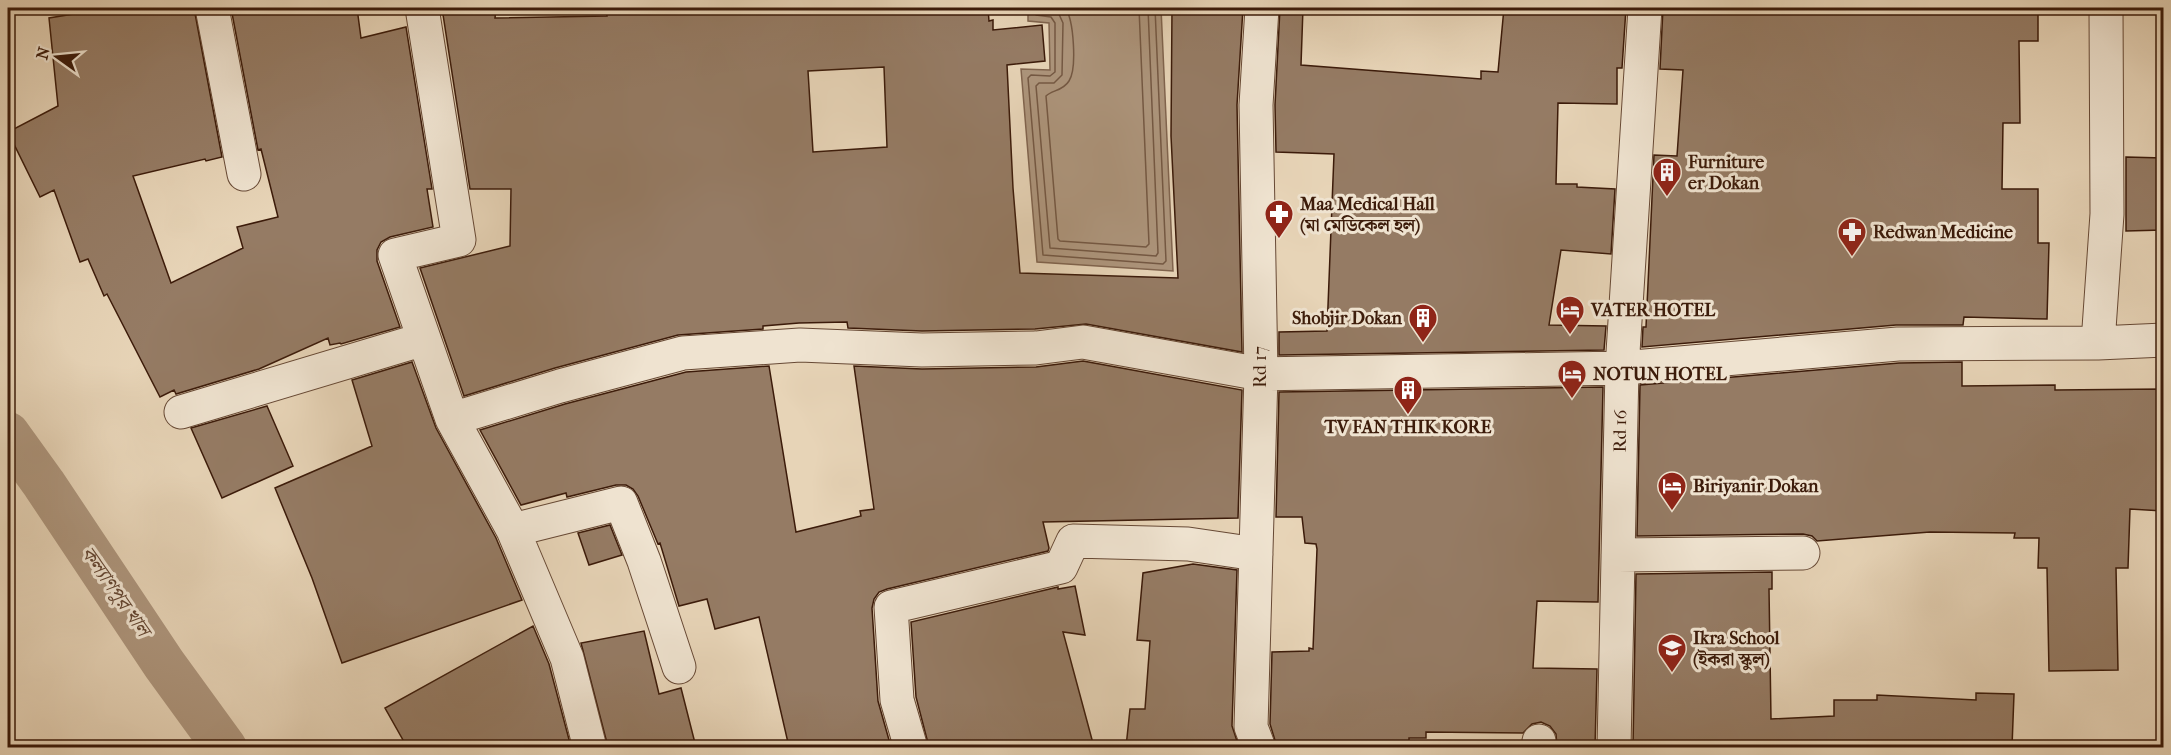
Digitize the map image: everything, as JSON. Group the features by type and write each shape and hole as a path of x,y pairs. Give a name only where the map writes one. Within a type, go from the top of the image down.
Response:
{"street":[{"path":"212,8 244,174"},
{"path":"422,8 459,240 395,255 452,419 513,530 567,658 590,747"},
{"name":"Rd 17","path":"1255,737 1257,480 1261,374 1256,105 1262,8"},
{"name":"Rd 16","path":"1614,747 1622,368 1645,8"},
{"path":"2098,343 2107,214 2106,8"},
{"path":"181,412 424,339"},
{"path":"452,419 560,386 682,353 800,345 922,350 1036,348 1083,342 1261,374 1622,368 1898,344 2098,343 2163,340"},
{"path":"513,530 621,503 644,561 679,667"},
{"path":"911,747 897,700 891,607 1061,567 1073,541 1188,544 1257,554"},
{"path":"1618,555 1803,553"}],"water":[{"path":"1028,8 1161,8 1173,271 1037,262 1021,69 1050,70 1049,23 1028,21"}],"building":[{"path":"92,8 194,8 222,157 133,176 171,283 243,248 237,227 278,217 261,149 258,150 231,8 357,8 361,38 406,27 432,189 427,189 433,227 390,237 381,242 377,250 377,261 400,327 341,344 330,345 328,338 259,369 176,394 174,390 160,397 107,294 104,296 88,259 80,262 54,190 40,197 8,132 58,106 49,18 93,11"},
{"path":"442,8 496,8 495,18 607,16 606,8 651,8 651,14 813,8 988,8 989,21 993,20 993,30 1042,25 1045,61 1007,65 1020,273 1178,278 1171,136 1172,8 1243,8 1237,105 1242,352 1086,324 1035,329 922,331 848,328 847,322 799,323 763,326 763,329 678,335 555,368 464,396 420,268 510,246 511,189 470,189","holes":["884,67 887,147 813,152 808,71"]},
{"path":"1280,8 1303,8 1301,65 1481,79 1481,71 1498,72 1504,8 1626,8 1622,68 1617,68 1617,104 1558,103 1556,184 1615,189 1611,254 1561,250 1549,325 1606,326 1604,350 1279,355 1279,332 1327,331 1334,154 1276,152 1275,105"},
{"path":"1663,8 2038,8 2038,41 2019,41 2020,123 2003,123 2002,189 2038,189 2038,243 2049,243 2047,319 1964,317 1963,325 1896,325 1642,347 1643,327 1646,327 1654,155 1677,156 1683,70 1660,69"},
{"path":"2126,157 2163,158 2163,230 2126,231"},
{"path":"1083,361 1242,390 1238,518 1043,522 1048,551 879,592 872,608 878,701 891,747 789,747 759,617 715,629 707,599 679,606 660,543 658,544 638,496 626,485 616,485 567,497 566,493 521,505 480,430 565,404 686,372 769,366 796,532 861,516 860,511 874,509 854,366 922,369 1036,367"},
{"path":"412,362 436,428 496,538 522,600 342,663 312,578 275,488 372,446 352,380"},
{"path":"1962,362 1962,386 2055,385 2055,390 2163,389 2163,511 2130,509 2128,568 2116,568 2118,670 2049,671 2047,568 2038,568 2039,538 2014,538 2015,533 1930,532 1817,541 1812,536 1803,534 1637,536 1640,385 1899,363"},
{"path":"1603,387 1598,602 1537,601 1533,668 1597,669 1595,747 1557,747 1556,734 1550,726 1541,722 1532,724 1523,733 1426,732 1426,738 1409,738 1409,747 1277,747 1270,724 1272,652 1313,649 1317,549 1316,544 1305,543 1302,517 1276,517 1279,392"},
{"path":"267,406 293,466 222,498 191,428"},
{"path":"610,525 622,555 589,565 578,533"},
{"path":"1193,564 1237,570 1232,726 1239,747 1126,747 1130,709 1145,709 1150,641 1137,640 1143,573"},
{"path":"1772,572 1772,589 1769,589 1771,719 1834,716 1834,700 1877,700 1877,695 1976,700 1976,693 2014,694 2012,747 1633,747 1636,574"},
{"path":"1075,586 1085,635 1063,632 1094,747 929,747 916,697 911,622 1058,587 1058,589"},
{"path":"533,626 549,664 571,747 407,747 385,708"},
{"path":"644,631 659,694 681,688 696,747 608,747 581,643"}],"waterway":[{"name":"কল্যাণপুর খাল","path":"8,434 164,664 225,748"}],"place":[{"name":"Furniture er Dokan","path":"1667,198"},
{"name":"Maa Medical Hall (মা মেডিকেল হল)","path":"1279,240"},
{"name":"Redwan Medicine","path":"1852,258"},
{"name":"VATER HOTEL","path":"1570,336"},
{"name":"Shobjir Dokan","path":"1423,344"},
{"name":"NOTUN HOTEL","path":"1572,400"},
{"name":"TV FAN THIK KORE","path":"1408,416"},
{"name":"Biriyanir Dokan","path":"1672,512"},
{"name":"Ikra School (ইকরা স্কুল)","path":"1672,674"}]}
